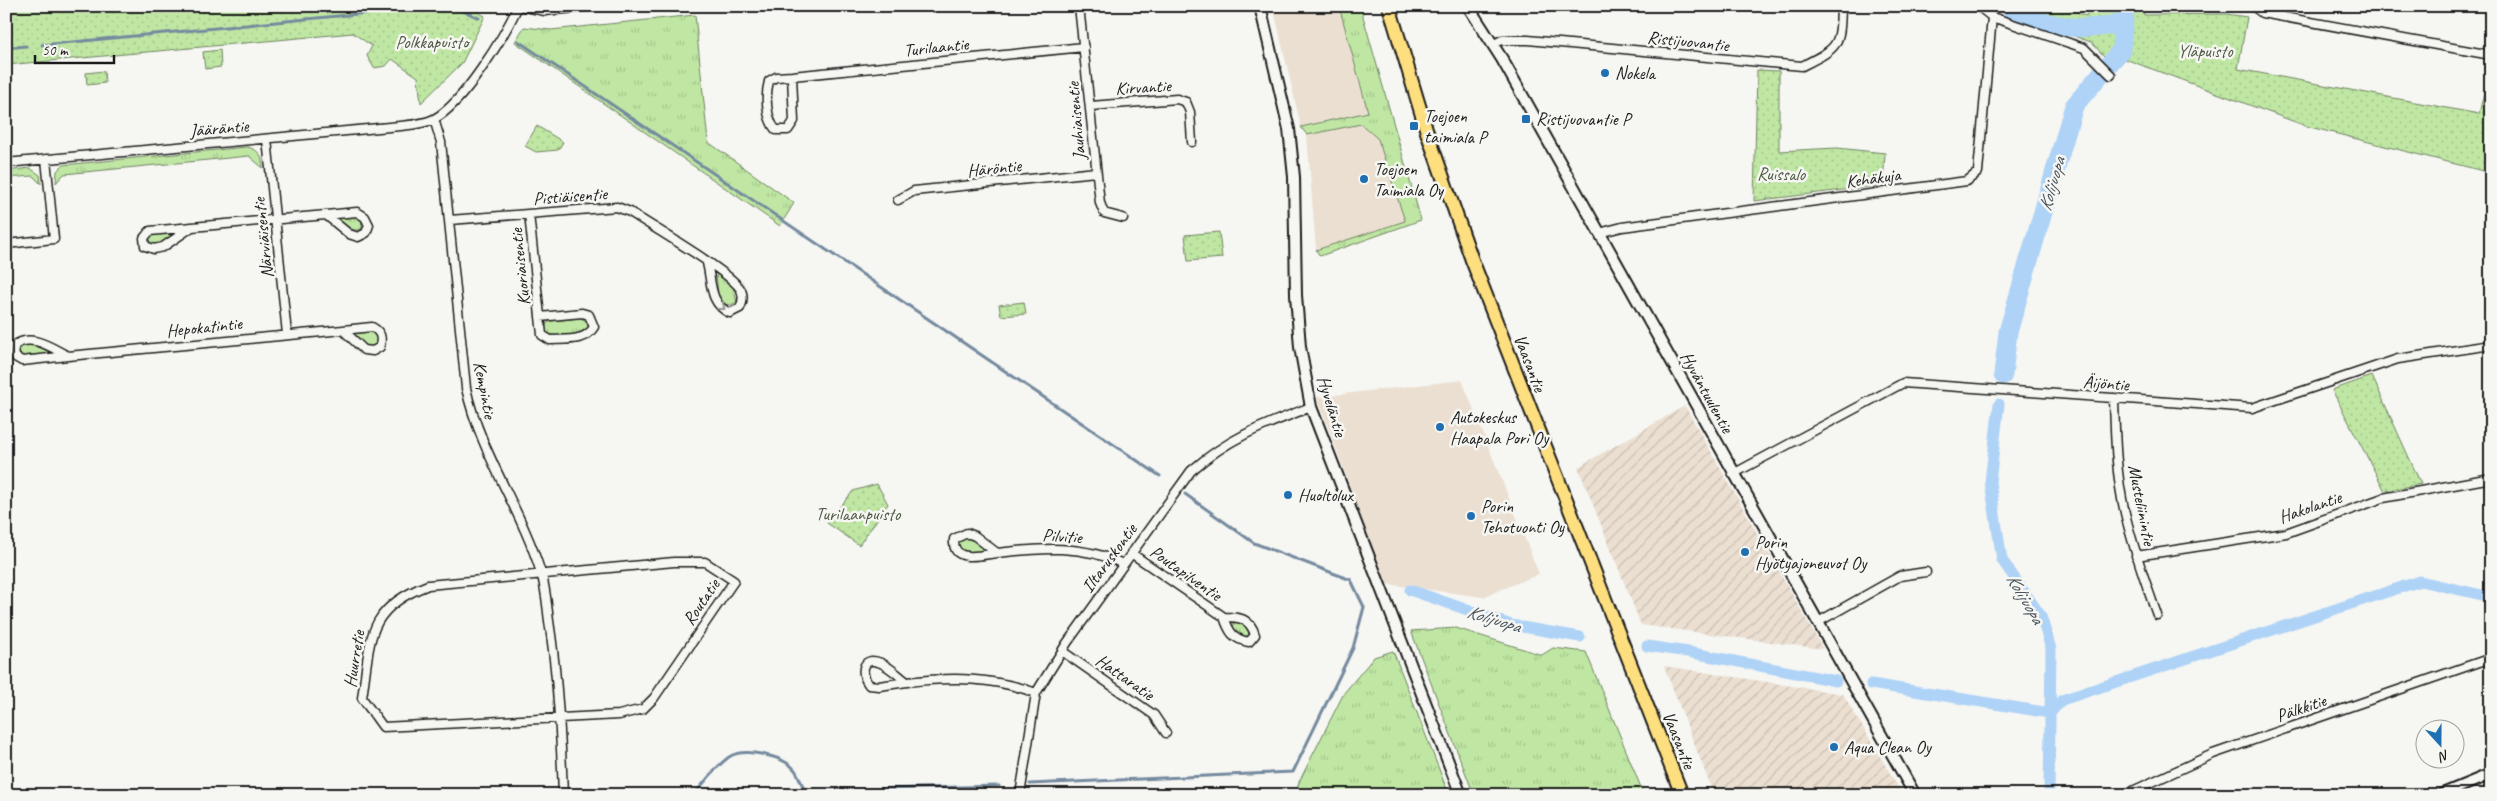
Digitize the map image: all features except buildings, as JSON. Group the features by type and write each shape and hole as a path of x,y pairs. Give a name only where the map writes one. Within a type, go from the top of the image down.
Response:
{"main road":[{"name":"Vaasantie","path":"1389,6 1427,132 1472,260 1682,795"}],"street":[{"path":"434,119 460,96 519,6 545,11 596,6"},
{"name":"Jauhiaisentie","path":"1079,6 1091,106 1096,172 1104,213 1123,218"},
{"name":"Hyveläntie","path":"1260,6 1289,129 1294,177 1296,295 1300,346 1311,407 1461,795"},
{"name":"Hyväntuulentie","path":"1468,6 1599,233 1733,474 1916,795"},
{"name":"Ristijuovantie","path":"1492,45 1502,40 1528,40 1802,66 1834,47 1840,37 1841,6"},
{"path":"1978,6 1992,18 2084,48 2111,75"},
{"path":"2253,6 2262,12 2491,55"},
{"name":"Kehäkuja","path":"1599,233 1622,227 1968,181 1978,172 1992,18"},
{"name":"Turilaantie","path":"792,76 794,121 788,130 776,130 769,122 767,89 769,81 776,77 1084,47"},
{"name":"Kirvantie","path":"1091,106 1177,99 1186,102 1190,112 1192,142"},
{"name":"Jääräntie","path":"6,163 400,126 434,119"},
{"name":"Kempintie","path":"434,119 441,142 466,388 470,409 479,436 510,497 542,575 556,663 563,795"},
{"name":"Närviäisentie","path":"268,138 287,334"},
{"path":"6,244 54,239 46,159"},
{"name":"Häröntie","path":"898,200 914,191 1096,172"},
{"name":"Pistiäisentie","path":"450,220 617,207 630,212 724,272 737,285 744,299 740,308 730,313 721,309 715,301 707,262"},
{"path":"192,227 163,247 154,250 145,246 144,238 150,231 192,227 276,219 357,212 366,217 368,225 366,233 358,237 349,234 326,215"},
{"name":"Kuoriaisentie","path":"530,214 540,317 542,335 550,340 582,337 589,334 594,327 589,315 582,313 540,317"},
{"name":"Hepokatintie","path":"68,356 32,339 20,340 14,346 15,356 22,361 372,327 379,331 382,338 380,346 373,351 364,350 343,330"},
{"name":"Äijöntie","path":"1733,474 1903,383 2252,408 2398,359 2491,345"},
{"name":"Musteliinintie","path":"2114,398 2115,440 2123,501 2136,556 2157,615"},
{"name":"Iltaruskontie","path":"1020,795 1036,693 1062,651 1131,552 1191,471 1213,452 1239,436 1311,407"},
{"name":"Hakolantie","path":"2136,556 2286,533 2383,498 2491,478"},
{"name":"Pilvitie","path":"997,553 975,536 967,533 954,539 953,547 957,553 964,557 1046,548 1073,549 1111,558 1123,564"},
{"name":"Poutapilventie","path":"1131,552 1224,618"},
{"name":"Routatie","path":"542,575 674,562 706,562 734,581 654,698 643,709 619,715 560,719"},
{"path":"1818,622 1900,576 1926,572"},
{"name":"Huurretie","path":"542,575 428,585 405,594 389,607 374,626 362,698 383,727 560,719"},
{"name":"Hattaratie","path":"1062,651 1154,715 1166,733"},
{"name":"Pälkkitie","path":"2123,794 2213,754 2491,658"},
{"path":"907,682 880,662 871,661 864,665 862,670 863,677 869,685 907,682 964,677 988,680 1036,693"},
{"path":"2440,795 2491,774"}],"shaded area":[{"path":"1273,6 1339,6 1368,112 1301,127"},
{"path":"1361,124 1378,139 1405,221 1316,250 1307,135"},
{"path":"1462,380 1539,574 1483,597 1386,584 1317,397"},
{"path":"1685,406 1823,649 1641,625 1578,467"},
{"path":"1664,666 1843,694 1903,795 1714,795"}],"green space":[{"name":"Polkkapuisto","path":"32,6 466,6 485,16 462,63 421,103 418,77 392,59 386,66 374,68 367,56 372,46 353,33 6,65 6,9"},
{"path":"1339,6 1360,6 1421,220 1320,256 1316,250 1405,221 1378,139 1361,124 1307,135 1301,127 1368,112"},
{"name":"Yläpuisto","path":"2005,6 2061,6 2086,16 2091,6 2144,6 2144,15 2226,14 2247,17 2238,69 2479,114 2491,62 2491,173 2306,126 2125,59 2116,69 2091,42 2004,12"},
{"path":"695,15 708,142 794,203 780,226 515,42 524,27 551,30"},
{"path":"220,50 221,67 205,69 203,52"},
{"name":"Ruissalo","path":"1757,70 1779,71 1779,151 1837,148 1885,153 1883,185 1754,201"},
{"path":"104,71 105,83 87,85 86,73"},
{"path":"537,126 563,142 558,150 536,152 525,146"},
{"path":"247,147 260,154 263,168 249,156 64,174 56,183 57,171 63,165"},
{"path":"30,168 40,175 41,184 33,176 6,178 6,171"},
{"path":"357,216 361,218 362,228 359,230 350,228 339,220 340,217"},
{"path":"175,231 176,234 156,246 148,242 151,235"},
{"path":"1219,232 1222,258 1188,261 1185,235"},
{"path":"716,273 733,287 737,302 731,305 723,304 718,294"},
{"path":"1024,302 1026,314 1001,316 999,305"},
{"path":"580,318 588,324 587,330 579,334 552,335 548,334 545,329 546,324 551,321"},
{"path":"368,330 377,337 377,345 373,347 366,346 360,342 352,333"},
{"path":"24,343 37,345 50,353 22,356 18,349"},
{"path":"2372,376 2421,484 2385,491 2332,390"},
{"name":"Turilaanpuisto","path":"877,484 888,504 859,545 827,523 853,491"},
{"path":"965,536 971,537 984,548 983,551 963,552 958,543"},
{"path":"1240,622 1248,629 1249,635 1243,638 1233,630 1234,623"},
{"path":"1456,628 1542,655 1553,648 1586,652 1644,795 1474,795 1411,631"},
{"path":"1393,651 1449,795 1296,795 1299,782 1344,693 1374,657"}],"waterway":[{"path":"42,45 440,6"},
{"path":"452,6 479,18"},
{"name":"Kolijuopa","path":"2003,375 2008,332 2074,106 2121,50 2125,6"},
{"path":"2013,12 2040,21 2068,27 2097,27 2124,21"},
{"path":"518,41 1160,476"},
{"path":"6,48 26,46"},
{"name":"Kolijuopa","path":"1999,404 1990,482 2002,560 2041,616 2051,649 2049,795"},
{"path":"1030,784 1293,772 1353,648 1364,607 1351,580 1254,543 1185,494"},
{"path":"1871,684 2050,713 2062,700 2420,581 2491,597"},
{"name":"Kolijuopa","path":"1410,590 1511,625 1580,637"},
{"name":"Kolijuopa","path":"1647,646 1688,652 1836,681"},
{"path":"694,795 724,761 736,754 744,753 764,754 790,765 795,770 805,791 999,786"}],"place":[{"name":"Nokela","path":"1605,73"},
{"name":"Ristijuovantie P","path":"1526,119"},
{"name":"Toejoen taimiala P","path":"1414,126"},
{"name":"Toejoen Taimiala Oy","path":"1364,179"},
{"name":"Autokeskus Haapala Pori Oy","path":"1440,427"},
{"name":"Huoltolux","path":"1288,495"},
{"name":"Porin Tehotuonti Oy","path":"1471,516"},
{"name":"Porin Hyötyajoneuvot Oy","path":"1745,552"},
{"name":"Aqua Clean Oy","path":"1834,747"}]}
